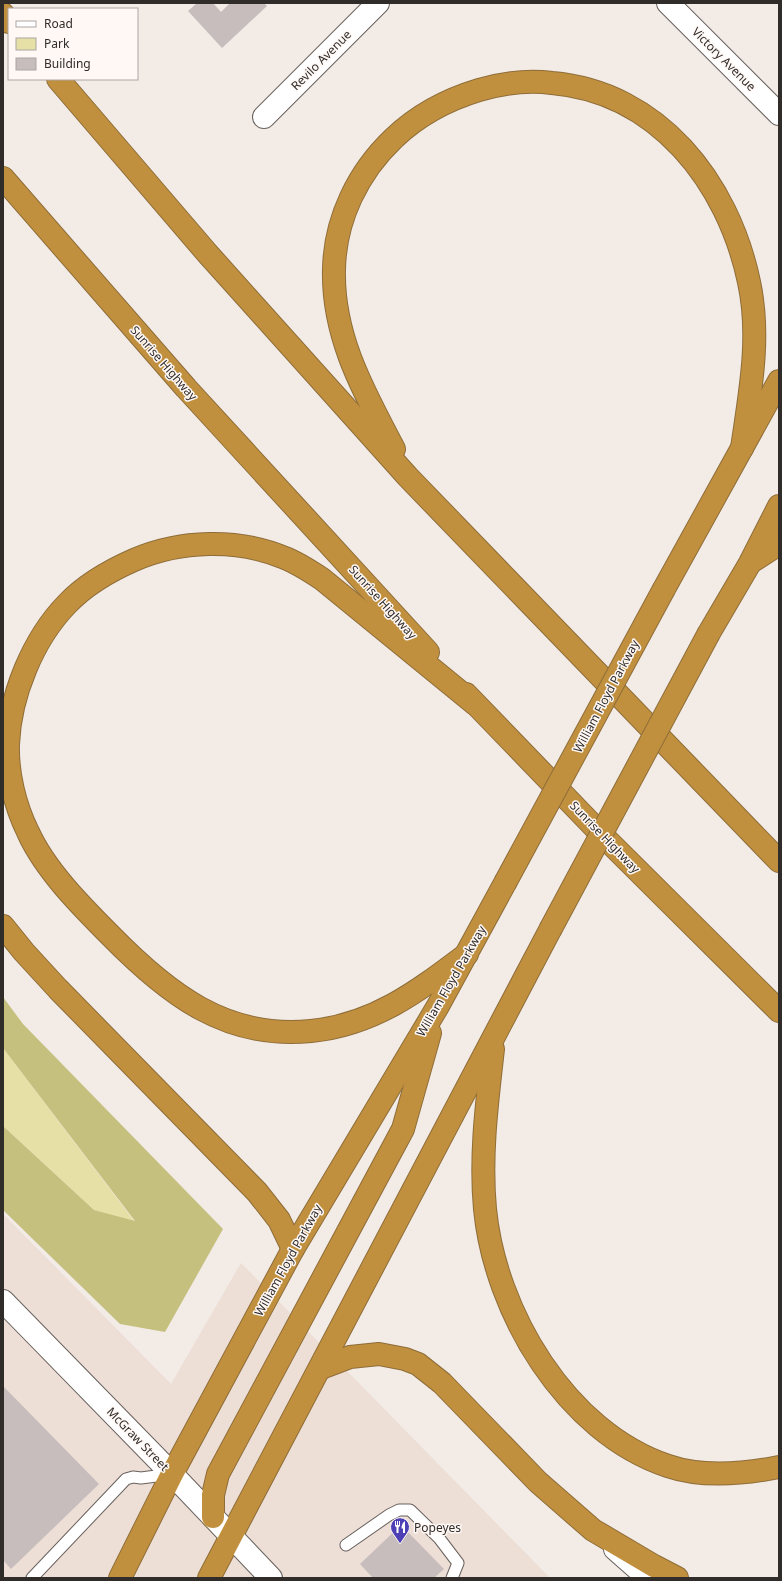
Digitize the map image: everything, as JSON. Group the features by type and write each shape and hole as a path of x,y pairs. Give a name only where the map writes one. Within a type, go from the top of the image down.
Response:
{"highway":[{"path":"59,80 207,253 408,477 774,854"},
{"path":"408,477 354,371 338,319 334,269 337,242 343,215 367,167 406,127 426,113 448,101 491,86 515,82 566,84 592,90 619,100 643,114 666,132 684,150 702,172 718,197 741,252 749,283 753,311 754,353 742,448"},
{"name":"Sunrise Highway","path":"3,178 186,388 475,704 779,1011"},
{"name":"William Floyd Parkway","path":"120,1578 172,1474 293,1248 438,1006 664,588 779,381"},
{"path":"209,1578 321,1368 550,930 709,634 750,563 779,506"},
{"path":"467,954 427,984 392,1006 372,1016 332,1028 288,1032 265,1030 241,1025 218,1017 195,1006 151,976 98,923 53,872 38,852 19,811 10,767 8,744 16,699 22,676 29,658 52,621 68,603 101,576 121,566 160,550 198,544 240,546 263,550 284,557 302,566 322,579 475,704"},
{"path":"750,563 779,544"},
{"path":"3,926 24,952 58,989 257,1192 279,1220 293,1248"},
{"path":"213,1517 213,1495 218,1474 403,1129 438,1006"},
{"path":"494,1036 484,1139 485,1210 497,1266 520,1325 535,1352 551,1376 571,1401 592,1423 616,1441 644,1457 669,1467 696,1472 725,1474 752,1472 779,1467"},
{"path":"321,1368 350,1357 379,1354 404,1359 418,1364 442,1383 538,1482 593,1530 677,1578"}],"street":[{"name":"Revilo Avenue","path":"264,117 378,3"},
{"name":"Victory Avenue","path":"668,3 779,114"},
{"name":"McGraw Street","path":"3,1301 271,1578"},
{"path":"593,1530 648,1578"}],"lane":[{"path":"32,1578 126,1480 132,1477 142,1478 172,1474"},
{"path":"346,1545 389,1515 399,1510 410,1510 439,1538 458,1563 452,1578"}],"shaded area":[{"path":"3,997 23,1024 223,1229 165,1332 120,1324 3,1210 3,1126 94,1210 135,1221 3,1048"},
{"path":"3,1214 171,1384 241,1263 550,1578 3,1578"}],"green space":[{"path":"3,1048 135,1222 94,1210 3,1126"}],"building":[{"path":"197,3 213,3 221,12 230,3 264,3 267,6 222,48 188,11"},
{"path":"3,1386 99,1484 11,1569 3,1560"},
{"name":"Popeyes","path":"401,1525 444,1569 434,1578 373,1578 360,1564"}],"place":[{"name":"Popeyes","path":"400,1544"}]}
